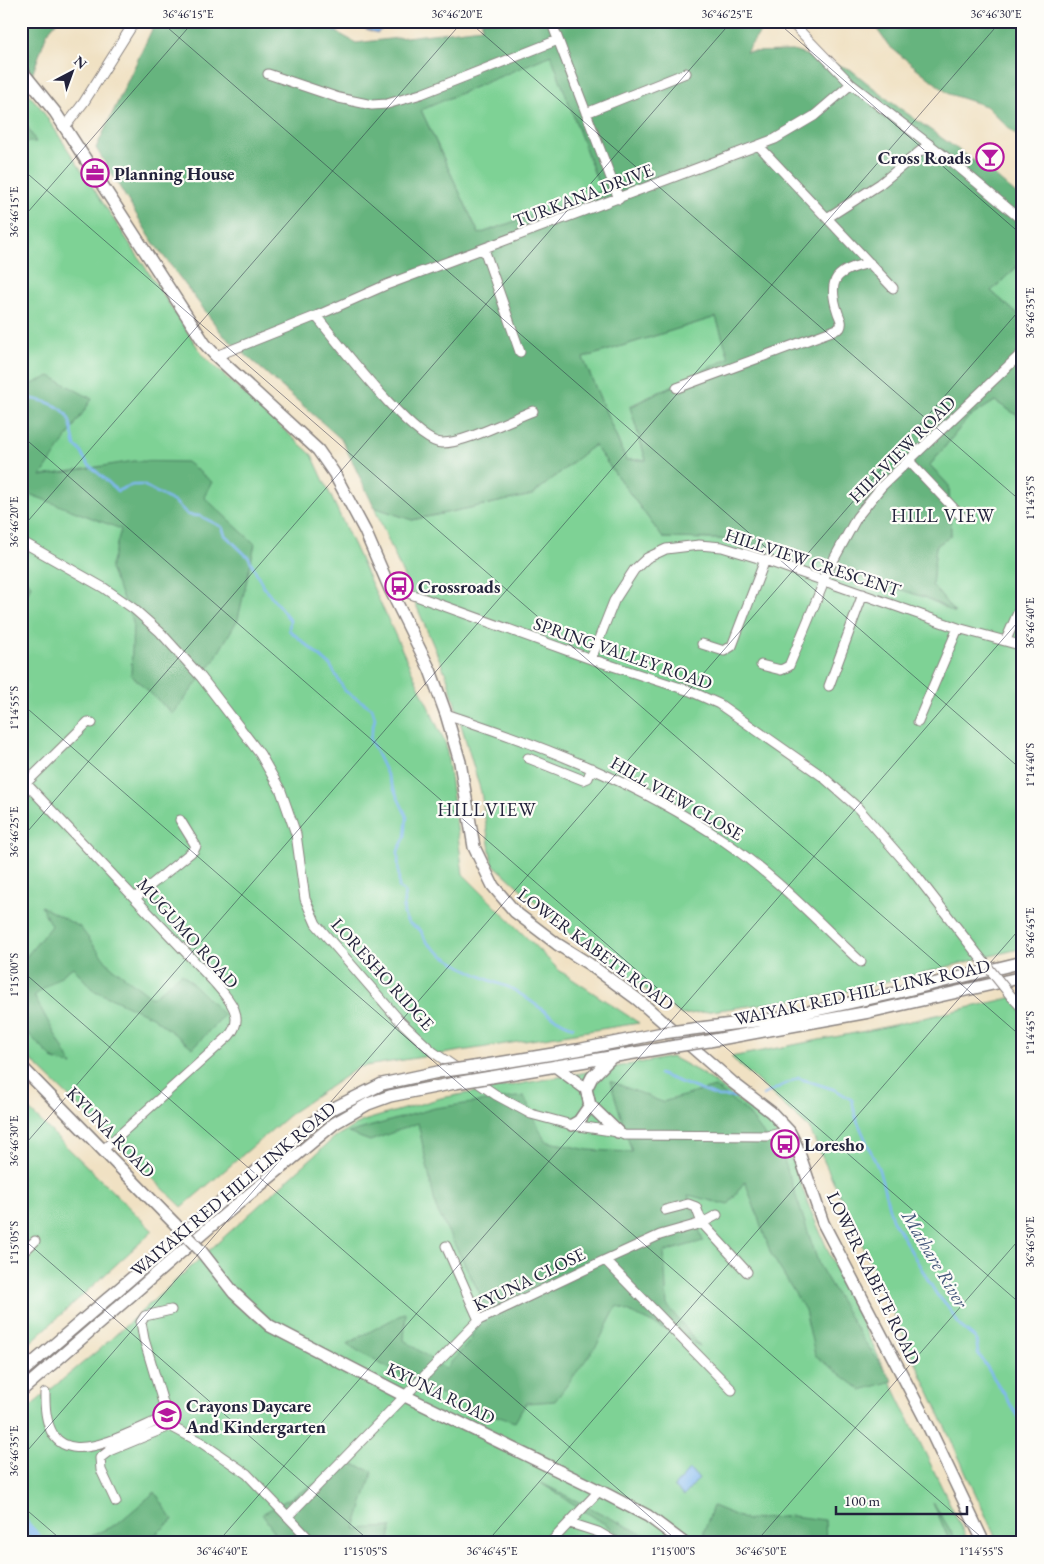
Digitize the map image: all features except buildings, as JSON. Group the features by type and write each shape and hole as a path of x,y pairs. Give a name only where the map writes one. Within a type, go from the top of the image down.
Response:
{"main road":[{"name":"LOWER KABETE ROAD","path":"21,70 39,90 64,127 189,323 216,356 304,436 327,462 366,531 390,590 419,646 446,714 459,755 474,847 486,875 500,896 535,928 637,999 732,1082 771,1112 789,1131 797,1147 823,1223 924,1415 984,1543"},
{"name":"WAIYAKI RED HILL LINK ROAD","path":"21,1373 324,1113 382,1084 438,1072 578,1050 663,1033 780,1018 1023,962"},
{"name":"WAIYAKI RED HILL LINK ROAD","path":"21,1391 335,1123 368,1104 390,1096 491,1077 869,1012 1023,977"},
{"path":"586,1089 592,1077 612,1056"},
{"name":"KYUNA ROAD","path":"21,1066 104,1149 175,1224 234,1293 270,1326 405,1396 648,1516 684,1543"},
{"path":"555,1066 586,1089 590,1105 618,1132"},
{"path":"572,1125 579,1121 590,1105"}],"street":[{"path":"64,127 84,102 135,21"},
{"path":"551,21 619,199"},
{"path":"795,26 851,84 1005,204 1023,221"},
{"path":"268,74 348,99 372,105 386,104 421,94 558,40"},
{"path":"586,113 686,73"},
{"name":"TURKANA DRIVE","path":"216,356 386,286 775,139 814,116 851,84"},
{"path":"826,218 880,184 929,144"},
{"path":"758,146 893,288"},
{"path":"484,249 520,352"},
{"path":"676,388 840,328 842,324 835,305 834,281 848,268 870,263"},
{"path":"316,316 380,392 417,431 428,439 440,443 455,442 532,411"},
{"name":"HILLVIEW ROAD","path":"761,665 781,670 789,666 823,582 857,517 882,486 1023,352"},
{"path":"909,461 962,518"},
{"name":"LORESHO RIDGE","path":"21,540 128,604 160,632 201,677 260,754 281,791 296,834 305,899 316,924 400,1021 433,1052 496,1095 532,1114 572,1125 618,1132 624,1135 768,1136 789,1131"},
{"name":"HILLVIEW CRESCENT","path":"591,659 623,585 634,570 647,558 666,549 699,545 722,547 765,560 958,628 1023,646"},
{"path":"702,644 724,651 732,646 765,560"},
{"name":"SPRING VALLEY ROAD","path":"390,590 413,595 591,659 690,691 719,704 822,776 857,807 877,828 1023,1009"},
{"path":"829,686 863,594"},
{"path":"1006,640 1023,601"},
{"path":"918,722 958,628"},
{"name":"HILL VIEW CLOSE","path":"446,714 516,737 592,768 660,803 725,842 774,882 861,962"},
{"path":"24,781 88,722 92,723"},
{"path":"528,758 583,780 588,778 592,768"},
{"name":"MUGUMO ROAD","path":"24,781 213,980 235,1010 238,1024 230,1036 104,1149"},
{"path":"136,898 194,850 196,846 180,820"},
{"path":"665,1210 688,1204 696,1207 702,1223 747,1272"},
{"path":"605,1260 669,1232 702,1223 717,1215"},
{"path":"21,1254 35,1241"},
{"path":"446,1246 479,1320"},
{"name":"KYUNA CLOSE","path":"288,1516 479,1320 605,1260 732,1390"},
{"path":"171,1310 145,1316 141,1322 144,1339 168,1422 235,1465 258,1483 313,1543"},
{"path":"46,1393 46,1422 51,1433 59,1443 75,1448 92,1446 168,1422"},
{"path":"116,1502 101,1470 100,1458 109,1451 168,1422"},
{"path":"550,1543 599,1491"},
{"path":"570,1523 598,1532 617,1543"}],"green space":[{"path":"21,21 57,21 47,33 21,106"},
{"path":"156,21 317,21 356,43 482,28 482,21 768,21 746,52 793,51 850,69 891,102 994,175 1023,200 1023,261 991,291 1023,319 1023,419 995,401 968,418 930,465 949,486 951,536 936,546 932,585 955,613 927,598 855,575 790,549 719,539 663,538 594,445 532,495 412,520 374,507 342,440 223,335 153,242 96,148","holes":["551,55 601,191 479,234 421,110","716,317 729,358 630,407 646,460 626,460 583,358"]},
{"path":"871,21 1023,21 1023,142 986,106 949,94 889,46"},
{"path":"551,54 601,191 479,234 421,110"},
{"path":"21,86 40,107 204,357 312,455 446,745 463,874 560,971 639,1023 359,1067 294,1111 182,1207 21,1050"},
{"path":"21,115 36,142 21,142"},
{"path":"1023,261 1023,319 991,291"},
{"path":"716,317 730,358 630,406 646,460 626,460 583,358"},
{"path":"50,376 92,399 41,476 134,461 187,462 212,482 204,497 255,544 238,619 213,662 173,714 131,675 133,622 110,569 121,529 29,494 21,512 21,389"},
{"path":"995,401 1023,419 1023,948 836,994 682,1015 579,942 492,863 481,792 447,677 374,507 412,520 532,495 594,445 663,538 719,539 790,549 855,575 927,598 954,612 932,585 936,546 951,536 949,486 930,465 968,418"},
{"path":"21,575 31,585 21,610"},
{"path":"41,906 80,927 108,964 152,998 182,973 224,1015 193,1048 152,1017 93,990 73,967 34,996 72,1065 54,1060 21,1026 21,963 51,926"},
{"path":"1023,995 1023,1543 998,1543 809,1128 731,1057 876,1029"},
{"path":"672,1057 703,1074 772,1126 792,1160 810,1209 839,1276 969,1543 21,1543 21,1414 102,1347 335,1137 363,1121 441,1098"},
{"path":"610,1081 662,1102 715,1087 746,1111 784,1160 819,1265 862,1338 893,1381 861,1390 815,1355 805,1310 771,1254 745,1181 728,1205 688,1195 703,1241 664,1252 667,1305 700,1346 617,1306 597,1345 555,1401 526,1403 515,1422 472,1407 428,1388 386,1367 347,1344 406,1312 404,1340 445,1369 471,1340 483,1300 436,1208 418,1123 370,1141 348,1133 435,1108 524,1096 545,1141 588,1150 632,1152"},
{"path":"21,1102 153,1231 21,1351"},
{"path":"350,1464 373,1471 355,1529 391,1527 390,1543 282,1543 262,1514"},
{"path":"541,1483 660,1543 634,1543"},
{"path":"155,1492 173,1520 145,1543 76,1543 117,1524"},
{"path":"933,1502 958,1543 950,1543"},
{"path":"713,1506 747,1520 792,1516 825,1520 826,1543 705,1543 704,1531"}],"water":[{"path":"312,21 393,21 377,33 353,24 335,32"},
{"path":"689,1470 699,1478 684,1496 674,1487"}],"waterway":[{"path":"21,397 48,403 61,409 69,419 75,446 87,463 117,491 132,485 143,485 176,503 188,515 200,516 222,527 225,535 249,558 263,586 290,620 289,630 330,665 345,691 372,708 375,718 370,739 407,817 405,837 398,851 399,888 405,892 404,916 406,919 421,931 426,941 432,947 448,959 478,975 510,988 565,1024 573,1027"},
{"path":"659,1074 719,1097 744,1097"},
{"name":"Mathare River","path":"763,1095 798,1078 836,1090 852,1100 856,1118 879,1170 892,1219 937,1295 947,1305 960,1326 976,1339 978,1353 1023,1424"},
{"path":"21,1520 42,1543"}],"place":[{"name":"Cross Roads","path":"990,157"},
{"name":"Planning House","path":"95,173"},
{"name":"Crossroads","path":"399,586"},
{"name":"Loresho","path":"785,1144"},
{"name":"Crayons Daycare And Kindergarten","path":"167,1415"}],"district":[{"name":"HILL VIEW","path":"943,515"},
{"name":"HILLVIEW","path":"487,809"}]}
